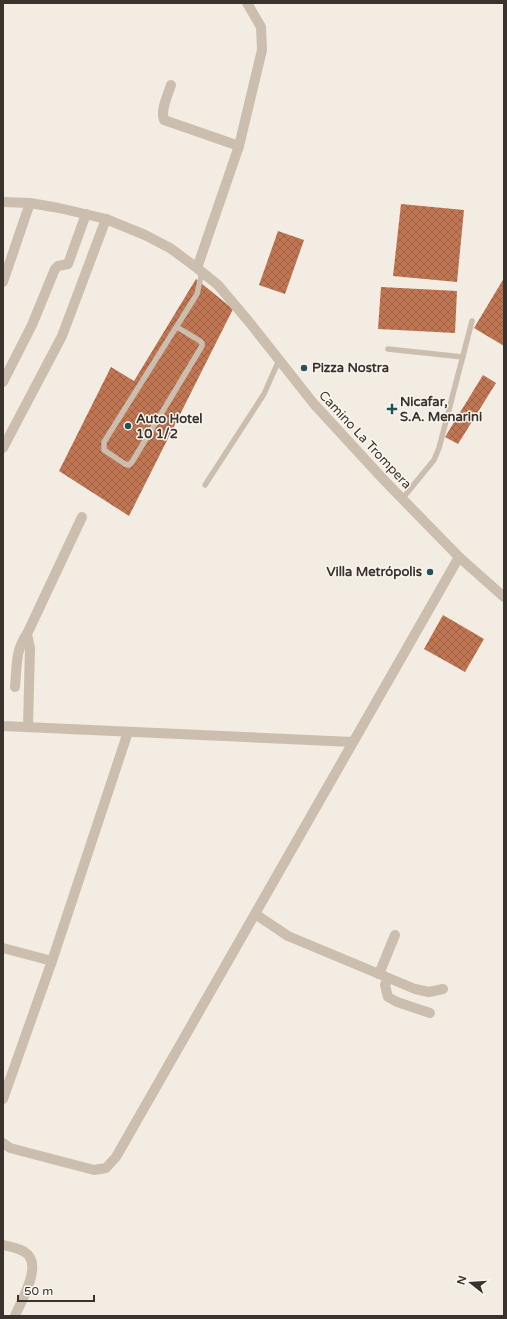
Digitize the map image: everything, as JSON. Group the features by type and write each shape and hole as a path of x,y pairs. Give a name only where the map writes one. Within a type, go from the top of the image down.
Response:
{"street":[{"path":"200,270 239,146 262,50 261,27 247,3"},
{"path":"171,85 162,116 164,120 239,146"},
{"name":"Camino La Trompera","path":"3,202 30,203 106,219 145,234 170,248 200,270 218,285 314,404 402,499 459,557 504,597"},
{"path":"3,282 30,203"},
{"path":"3,382 32,325 55,269 58,266 68,264 86,214"},
{"path":"3,448 62,336 106,219"},
{"path":"15,687 18,650 21,642 27,634 82,517"},
{"path":"3,1143 10,1148 94,1170 106,1168 116,1157 459,557"},
{"path":"27,634 30,648 28,727"},
{"path":"3,726 353,742"},
{"path":"3,1099 52,961 128,732"},
{"path":"255,914 288,936 415,989 429,992 443,989"},
{"path":"395,934 383,976 388,997 397,1002 430,1013"},
{"path":"3,948 52,961"},
{"path":"3,1245 18,1249 27,1254 32,1261 33,1274 15,1316"}],"lane":[{"path":"176,326 200,341 202,346 132,462 129,465 125,464 104,450 104,442 176,326 198,294 200,270"},
{"path":"402,499 434,460 439,448 472,321"},
{"path":"388,349 462,357"},
{"path":"205,485 264,394 279,360"}],"building":[{"path":"401,204 464,210 457,282 393,276"},
{"path":"278,231 304,240 285,294 259,285"},
{"path":"504,278 504,346 474,328"},
{"name":"Auto Hotel 10 1/2","path":"196,279 233,309 129,516 59,471 111,367 134,381"},
{"path":"381,287 457,291 455,333 378,329"},
{"path":"483,375 496,383 458,444 445,437"},
{"path":"443,615 484,639 465,672 424,649"}],"place":[{"name":"Pizza Nostra","path":"304,368"},
{"name":"Nicafar, S.A. Menarini","path":"392,409"},
{"name":"Auto Hotel 10 1/2","path":"128,426"},
{"name":"Villa Metrópolis","path":"430,572"}]}
